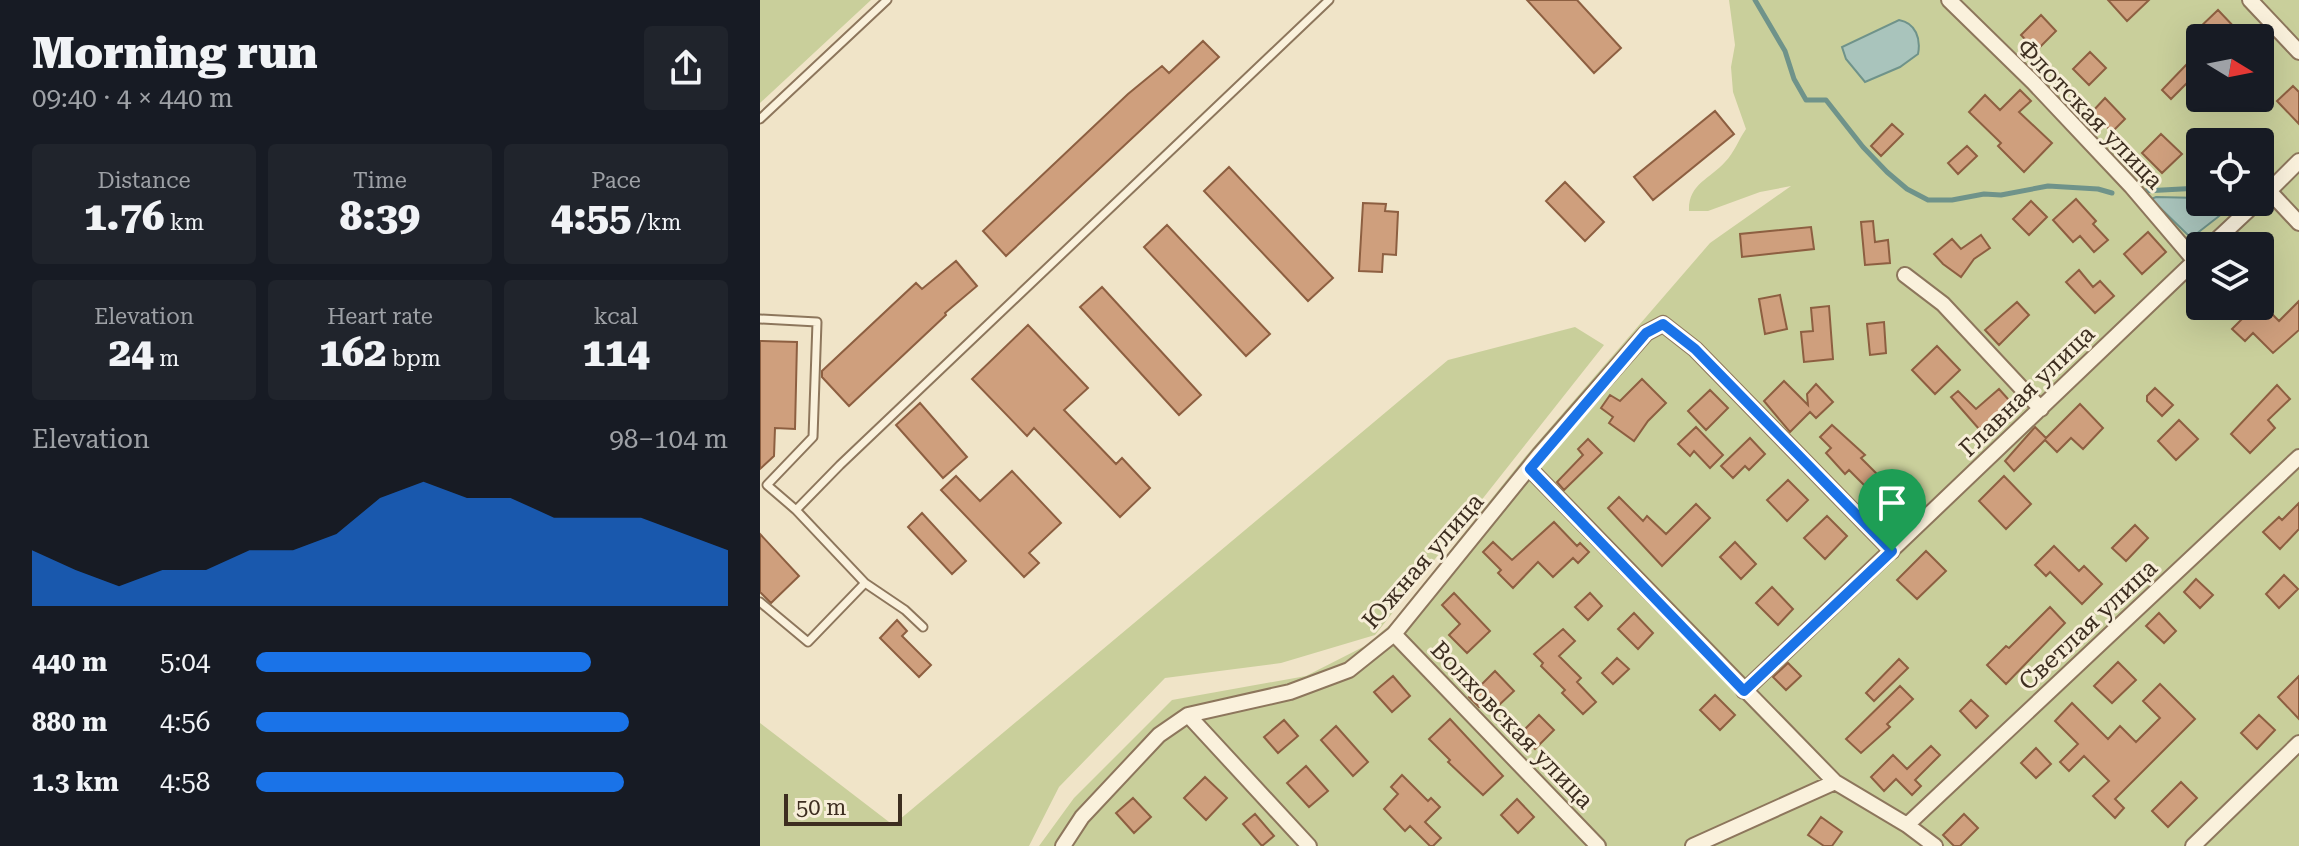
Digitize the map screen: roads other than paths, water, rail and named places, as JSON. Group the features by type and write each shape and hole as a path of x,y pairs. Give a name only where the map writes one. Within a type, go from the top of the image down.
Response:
{"street":[{"name":"Флотская улица","path":"1949,0 2186,246"},
{"path":"2250,0 2299,52"},
{"path":"2274,186 2299,161"},
{"path":"2274,206 2299,223"},
{"path":"2225,232 2242,216"},
{"name":"Главная улица","path":"1744,691 2186,269"},
{"path":"1905,275 1943,304 2041,409"},
{"name":"Южная улица","path":"1063,846 1082,817 1159,735 1188,715 1290,692 1349,670 1394,634 1646,333 1663,324 1695,349 1892,551"},
{"name":"Светлая улица","path":"1907,825 2299,457"},
{"path":"1530,469 1835,782 1907,825 1935,846"},
{"name":"Волховская улица","path":"1394,634 1598,846"},
{"path":"1188,715 1309,846"},
{"path":"2193,846 2299,743"},
{"path":"1693,846 1835,782"}],"lane":[{"path":"760,119 887,0"},
{"path":"796,510 1329,0"},
{"path":"760,319 817,322 813,437 767,485 796,510 865,583 905,610 923,627"},
{"path":"760,602 808,642 865,583"}],"water":[{"path":"1899,20 1910,24 1916,32 1918,54 1900,67 1865,82 1846,59 1842,47"},
{"path":"2186,198 2186,216 2219,216 2199,232 2186,233 2151,199"}],"waterway":[{"path":"1755,0 1785,51 1794,79 1806,100 1826,100 1863,147 1907,189 1928,200 2001,195 2048,186 2098,189 2112,193"},
{"path":"2144,191 2186,189"}]}
